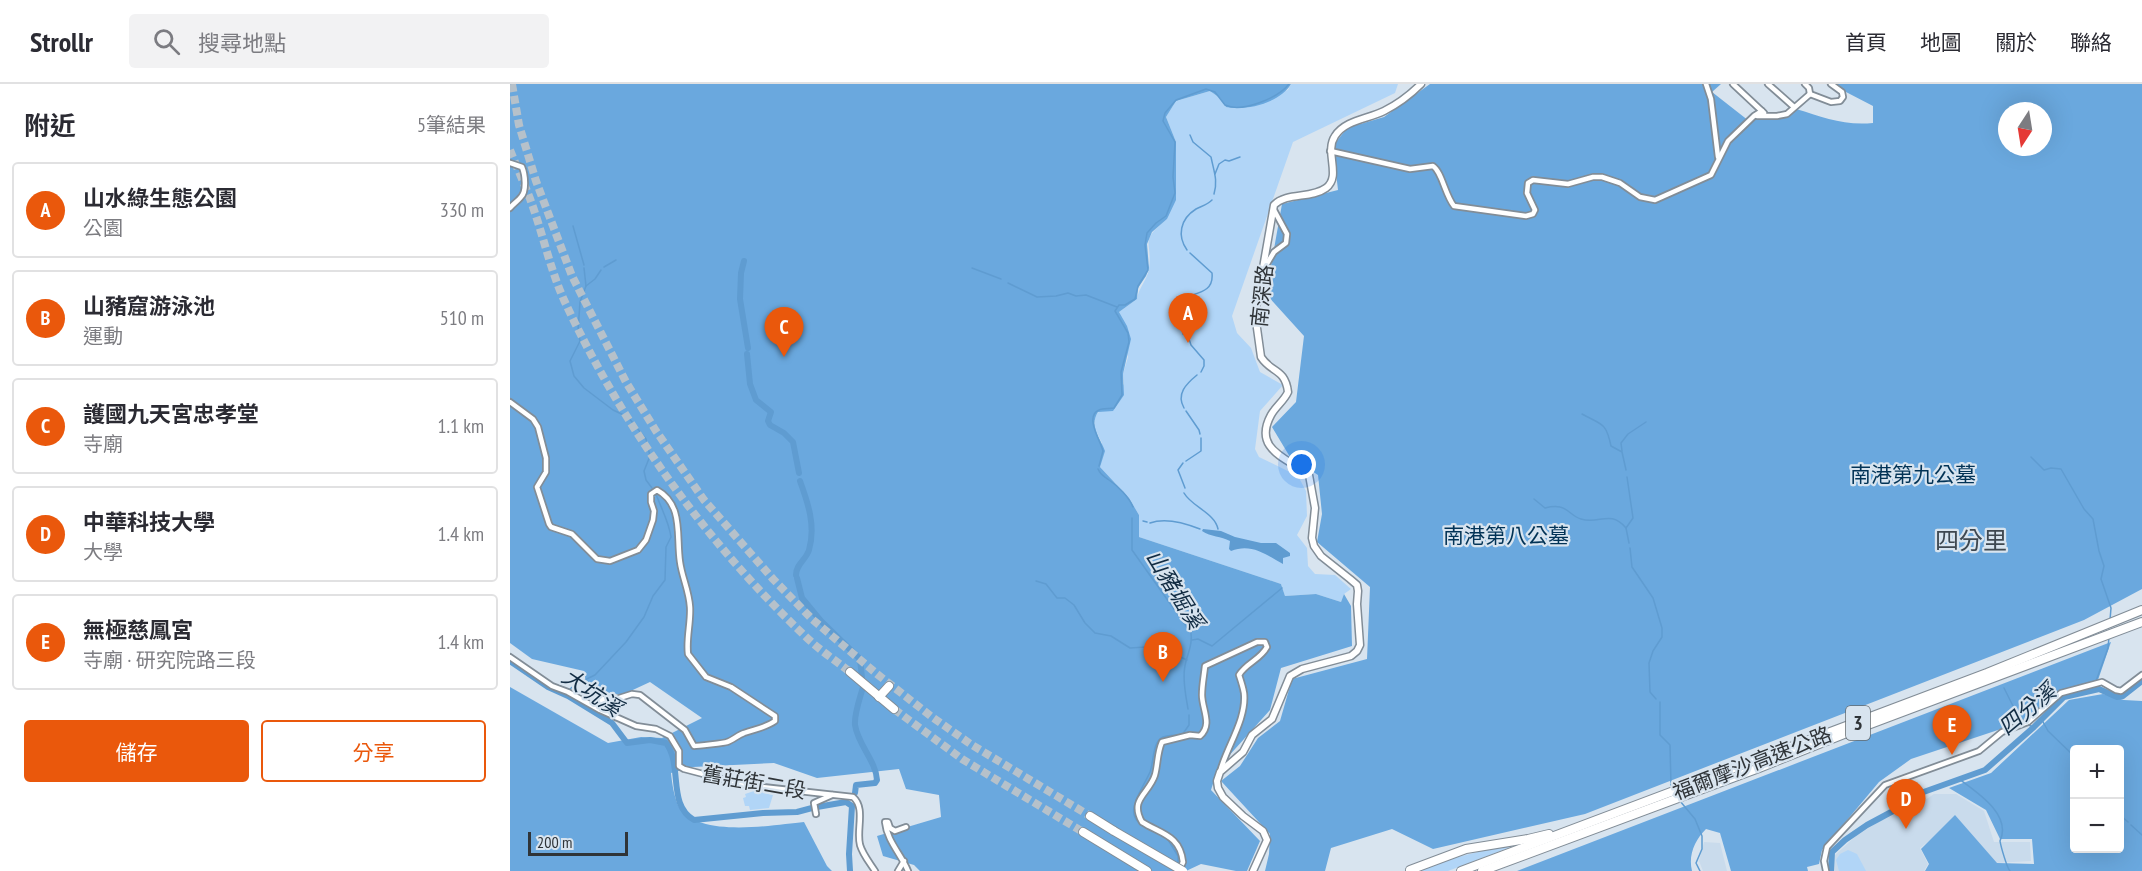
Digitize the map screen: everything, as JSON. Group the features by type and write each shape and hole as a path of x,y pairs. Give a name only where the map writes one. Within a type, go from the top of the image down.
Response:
{"highway":[{"name":"福爾摩沙高速公路","path":"1986,677 2138,612"},
{"name":"福爾摩沙高速公路","path":"1482,871 1642,807 1986,677 2140,622"},
{"path":"850,672 894,710"},
{"path":"879,697 889,686"},
{"name":"福爾摩沙高速公路","path":"1461,871 1619,812 1642,807"},
{"path":"1409,871 1439,857 1466,849 1528,839 1619,812"},
{"path":"1090,816 1181,871"},
{"path":"1092,837 1100,823"},
{"path":"1083,832 1147,871"},
{"path":"1491,871 1521,856"}],"main road":[{"path":"1274,210 1279,200 1320,191 1331,182 1333,174 1330,151 1333,139 1342,128 1386,110 1421,84"},
{"name":"南深路","path":"1220,772 1243,752 1252,735 1272,719 1290,676 1302,669 1351,656 1360,645 1357,585 1321,556 1314,546 1312,538 1315,508 1309,474 1276,454 1267,439 1269,420 1288,392 1284,376 1264,362 1259,348 1255,315 1274,210"},
{"path":"1220,772 1218,788 1223,797 1263,831 1267,840 1253,871"}],"street":[{"path":"1706,84 1718,158"},
{"path":"1733,84 1769,116"},
{"path":"1768,84 1794,107"},
{"path":"1804,84 1809,88 1810,94"},
{"path":"1810,94 1831,102 1840,101 1843,97 1842,92 1832,84"},
{"path":"1754,116 1787,114 1810,94"},
{"path":"1330,151 1410,169 1433,166 1438,170 1444,190 1454,206 1526,216 1533,214 1535,210 1527,193 1530,181 1568,184 1593,177 1602,177 1620,183 1644,199 1655,200 1708,177 1714,171 1718,158 1728,141 1762,111"},
{"path":"510,163 522,167 525,189 522,197 510,208"},
{"path":"1263,269 1274,252 1286,243 1287,234 1274,210"},
{"path":"510,402 533,419 538,427 546,458 546,472 537,487 551,527 572,534 597,559 609,561 638,550 646,540 653,520 651,494 657,490 663,493 672,506 678,523 680,564 690,608 688,654 706,677 731,687 776,716 775,721 767,726 741,734 725,743 710,743 699,747 694,746 686,730 640,695 632,694 613,700 600,699 603,706 614,712 616,717"},
{"path":"1181,871 1183,862 1178,847 1169,835 1142,822 1137,810 1139,799 1153,779 1162,742 1203,734 1207,718 1202,699 1205,666 1260,640 1265,642 1267,647 1239,675 1245,697 1242,713 1220,772"},
{"name":"舊莊街二段","path":"510,657 552,686 570,692 636,726 656,729 670,736 679,751 679,766 684,769 745,785 853,797 858,801 860,844 875,871"},
{"path":"1826,871 1824,861 1827,847 1886,785 1966,758 1980,751 2002,732 2028,722 2061,693 2101,682 2121,691 2142,675"},
{"path":"816,814 814,803 835,794"},
{"path":"906,827 895,831 890,828 888,822 885,822 888,835 908,871"},
{"path":"898,871 904,861"}],"shaded area":[{"path":"1291,84 1398,84 1395,93 1293,142 1232,316 1237,333 1251,348 1260,372 1283,385 1260,411 1255,449 1259,457 1298,476 1306,491 1307,516 1297,535 1307,548 1308,566 1315,574 1335,575 1351,589 1344,594 1341,602 1316,594 1285,596 1281,584 1139,537 1139,515 1129,498 1100,467 1102,443 1095,429 1095,416 1124,384 1123,374 1128,357 1119,312 1137,299 1149,269 1150,238 1167,219 1176,142 1166,117 1176,101 1210,91 1220,98 1226,107 1288,90"},
{"path":"1203,529 1221,531 1261,543 1276,543 1290,553 1290,556 1283,558 1283,564 1264,553 1251,549 1231,551 1230,541 1205,533"},
{"path":"755,788 765,789 765,793 773,795 769,808 750,810 749,806 745,806 743,798 746,797 745,794 754,791"},
{"path":"1934,794 1956,794 1984,811 1994,842 2030,842 2031,861 1994,863 1954,821 1920,848 1928,864 1924,871 1833,871 1834,856 1856,836 1880,821 1919,804"},
{"path":"1704,842 1720,843 1727,871 1703,871 1699,861"},
{"path":"1516,845 1448,871 1419,871 1467,855"},
{"path":"1848,850 1857,854 1866,871 1839,871 1836,860 1840,854"}],"green space":[{"path":"510,84 1291,84 1286,91 1271,101 1243,108 1226,107 1220,98 1210,91 1176,101 1166,117 1176,142 1176,200 1167,219 1152,232 1147,244 1149,268 1138,288 1137,299 1119,312 1131,339 1123,374 1124,395 1113,411 1098,412 1095,422 1096,432 1105,451 1100,467 1129,498 1139,515 1139,537 1281,584 1285,596 1316,594 1341,602 1344,594 1351,606 1352,646 1281,668 1270,710 1218,768 1211,790 1260,841 1247,871 1201,864 1186,871 920,871 914,865 883,856 877,836 941,817 939,795 906,789 899,769 817,778 774,763 693,767 671,773 678,805 687,816 717,826 755,827 804,822 827,866 832,871 510,871 510,687 608,743 641,737 662,738 702,718 650,682 622,695 587,689 584,671 532,659 510,643"},
{"path":"1430,84 1721,84 1712,92 1749,121 1758,113 1774,119 1787,117 1796,109 1834,120 1862,124 1873,123 1873,106 1846,92 1837,84 2142,84 2142,589 2084,620 1585,814 1433,849 1392,829 1331,848 1325,871 1265,871 1270,834 1221,781 1240,766 1258,738 1280,721 1292,679 1367,659 1370,587 1317,542 1322,514 1318,475 1290,457 1272,427 1296,402 1304,336 1266,294 1282,204 1338,190 1333,146 1347,128 1384,117"},
{"path":"2111,642 2098,680 2058,692 2025,721 1911,759 1879,782 1822,850 1819,864 1807,867 1808,871 1731,871 1720,833 1706,829 1693,848 1692,871 1517,871"},
{"path":"2103,694 2124,700 2142,701 2142,871 1925,871 1929,864 1921,849 1955,815 1997,863 2034,864 2032,839 2000,839 1986,810 1949,788 1991,773 2069,700"}],"waterway":[{"path":"1099,466 1103,451 1093,418 1099,410 1114,408 1122,395 1121,372 1129,342 1128,333 1115,311 1119,305 1125,305 1135,299 1138,286 1148,270 1145,245 1147,233 1166,216 1175,193 1173,177 1175,142 1163,121 1165,113 1176,100 1206,89 1215,92 1225,105 1241,107 1268,99 1289,84"},
{"name":"山豬堀溪","path":"1190,135 1193,142 1211,157 1216,180 1214,194"},
{"path":"1215,174 1219,164 1225,160 1240,157"},
{"name":"山豬堀溪","path":"1187,250 1181,234 1183,223 1196,209 1212,200"},
{"path":"573,226 584,265"},
{"name":"山豬堀溪","path":"1189,317 1177,311 1178,304 1182,299 1208,288 1212,273 1190,253"},
{"path":"604,267 616,260"},
{"path":"744,261 740,299 748,348"},
{"path":"584,268 586,286 580,302 578,331 580,341 570,361 574,376 584,388 613,410 628,417 646,439 650,456 644,471 646,480 652,488"},
{"path":"972,268 1001,279"},
{"path":"586,286 601,270"},
{"path":"1008,283 1037,297 1068,293 1076,296 1086,295 1117,307"},
{"name":"山豬堀溪","path":"1190,322 1184,328 1183,334 1188,336 1191,345 1204,360 1201,372"},
{"path":"747,354 750,384 756,400 771,412 768,421 770,425 784,433 793,442 799,473"},
{"name":"山豬堀溪","path":"1184,408 1182,394 1186,386 1197,375"},
{"name":"山豬堀溪","path":"1186,411 1200,434"},
{"path":"1582,414 1605,428 1611,446 1622,452 1626,470"},
{"path":"1622,451 1621,443 1628,434 1646,422"},
{"name":"山豬堀溪","path":"1186,461 1201,451 1201,438"},
{"path":"2031,457 2044,470 2061,469 2084,509 2093,519 2104,566 2101,579 2111,608 2110,620"},
{"name":"山豬堀溪","path":"1183,463 1178,470 1185,488"},
{"path":"1098,469 1101,475 1123,492 1133,507"},
{"path":"1627,477 1633,518 1626,528 1629,543"},
{"path":"796,575 809,550 812,532 808,506 800,481"},
{"name":"山豬堀溪","path":"1184,493 1213,519 1218,529"},
{"path":"570,689 595,675 626,642 644,617 653,596 665,580 666,547 671,537 667,520 656,494"},
{"path":"1534,499 1545,508 1563,508 1578,518 1587,520 1615,519 1626,528"},
{"name":"山豬堀溪","path":"1132,518 1132,550 1191,633 1184,677 1188,709"},
{"name":"山豬堀溪","path":"1143,521 1147,522"},
{"name":"山豬堀溪","path":"1150,523 1169,521 1200,529"},
{"path":"1630,548 1632,567 1653,598 1662,628 1662,637 1649,663 1650,692 1656,699"},
{"path":"797,578 802,598 821,621 860,659 862,678"},
{"path":"1036,581 1046,584 1057,598 1065,598 1074,605 1085,623 1095,633 1111,636 1130,648 1163,649 1187,660"},
{"path":"1192,640 1198,639 1212,646 1282,588"},
{"path":"2096,681 2108,648 2109,637"},
{"name":"大坑溪","path":"510,661 548,687 568,696 612,723 627,743 650,740 666,743 674,762 681,805 694,820 797,812 812,808"},
{"name":"四分溪","path":"1831,871 1832,852 1845,840 1918,794 1985,770 2064,697 2099,689 2117,697 2123,696 2142,681"},
{"path":"855,793 856,785 875,783 877,780 874,766 855,725 856,711 863,687"},
{"path":"2004,688 2014,708 2013,719 2021,722"},
{"path":"1660,702 1660,735 1670,745 1673,789"},
{"name":"山豬堀溪","path":"1152,830 1141,825 1136,819 1134,804 1150,772 1157,743 1163,737 1182,735 1189,725 1189,715"},
{"path":"2042,720 2048,731 2070,752"},
{"name":"四分溪","path":"2028,725 2034,727"},
{"path":"1959,779 1991,805 1997,814 2001,822 2000,841 2010,871"},
{"path":"1680,801 1695,819 1702,836 1702,849 1696,863 1700,871"},
{"name":"大坑溪","path":"817,807 846,802 852,806 850,871"},
{"path":"2124,818 2128,822"},
{"path":"2131,825 2142,835"},
{"name":"山豬堀溪","path":"1167,838 1178,856 1178,865"}],"tunnel":[{"path":"512,84 519,125 536,181 572,276 626,382 656,431 704,500 773,579 812,619 877,674 972,745 1090,816"},
{"path":"510,150 534,209 564,300 612,392 639,436 668,479 732,560 804,635 850,672"},
{"path":"894,709 962,759 1083,832"}],"place":[{"name":"山水綠生態公園","path":"1188,343"},
{"name":"護國九天宮忠孝堂","path":"784,357"},
{"name":"山豬窟游泳池","path":"1163,682"},
{"name":"無極慈鳳宮","path":"1952,755"},
{"name":"中華科技大學","path":"1906,829"}],"district":[{"name":"四分里","path":"1971,540"}],"park label":[{"name":"南港第九公墓","path":"1913,474"},
{"name":"南港第八公墓","path":"1506,535"}]}
